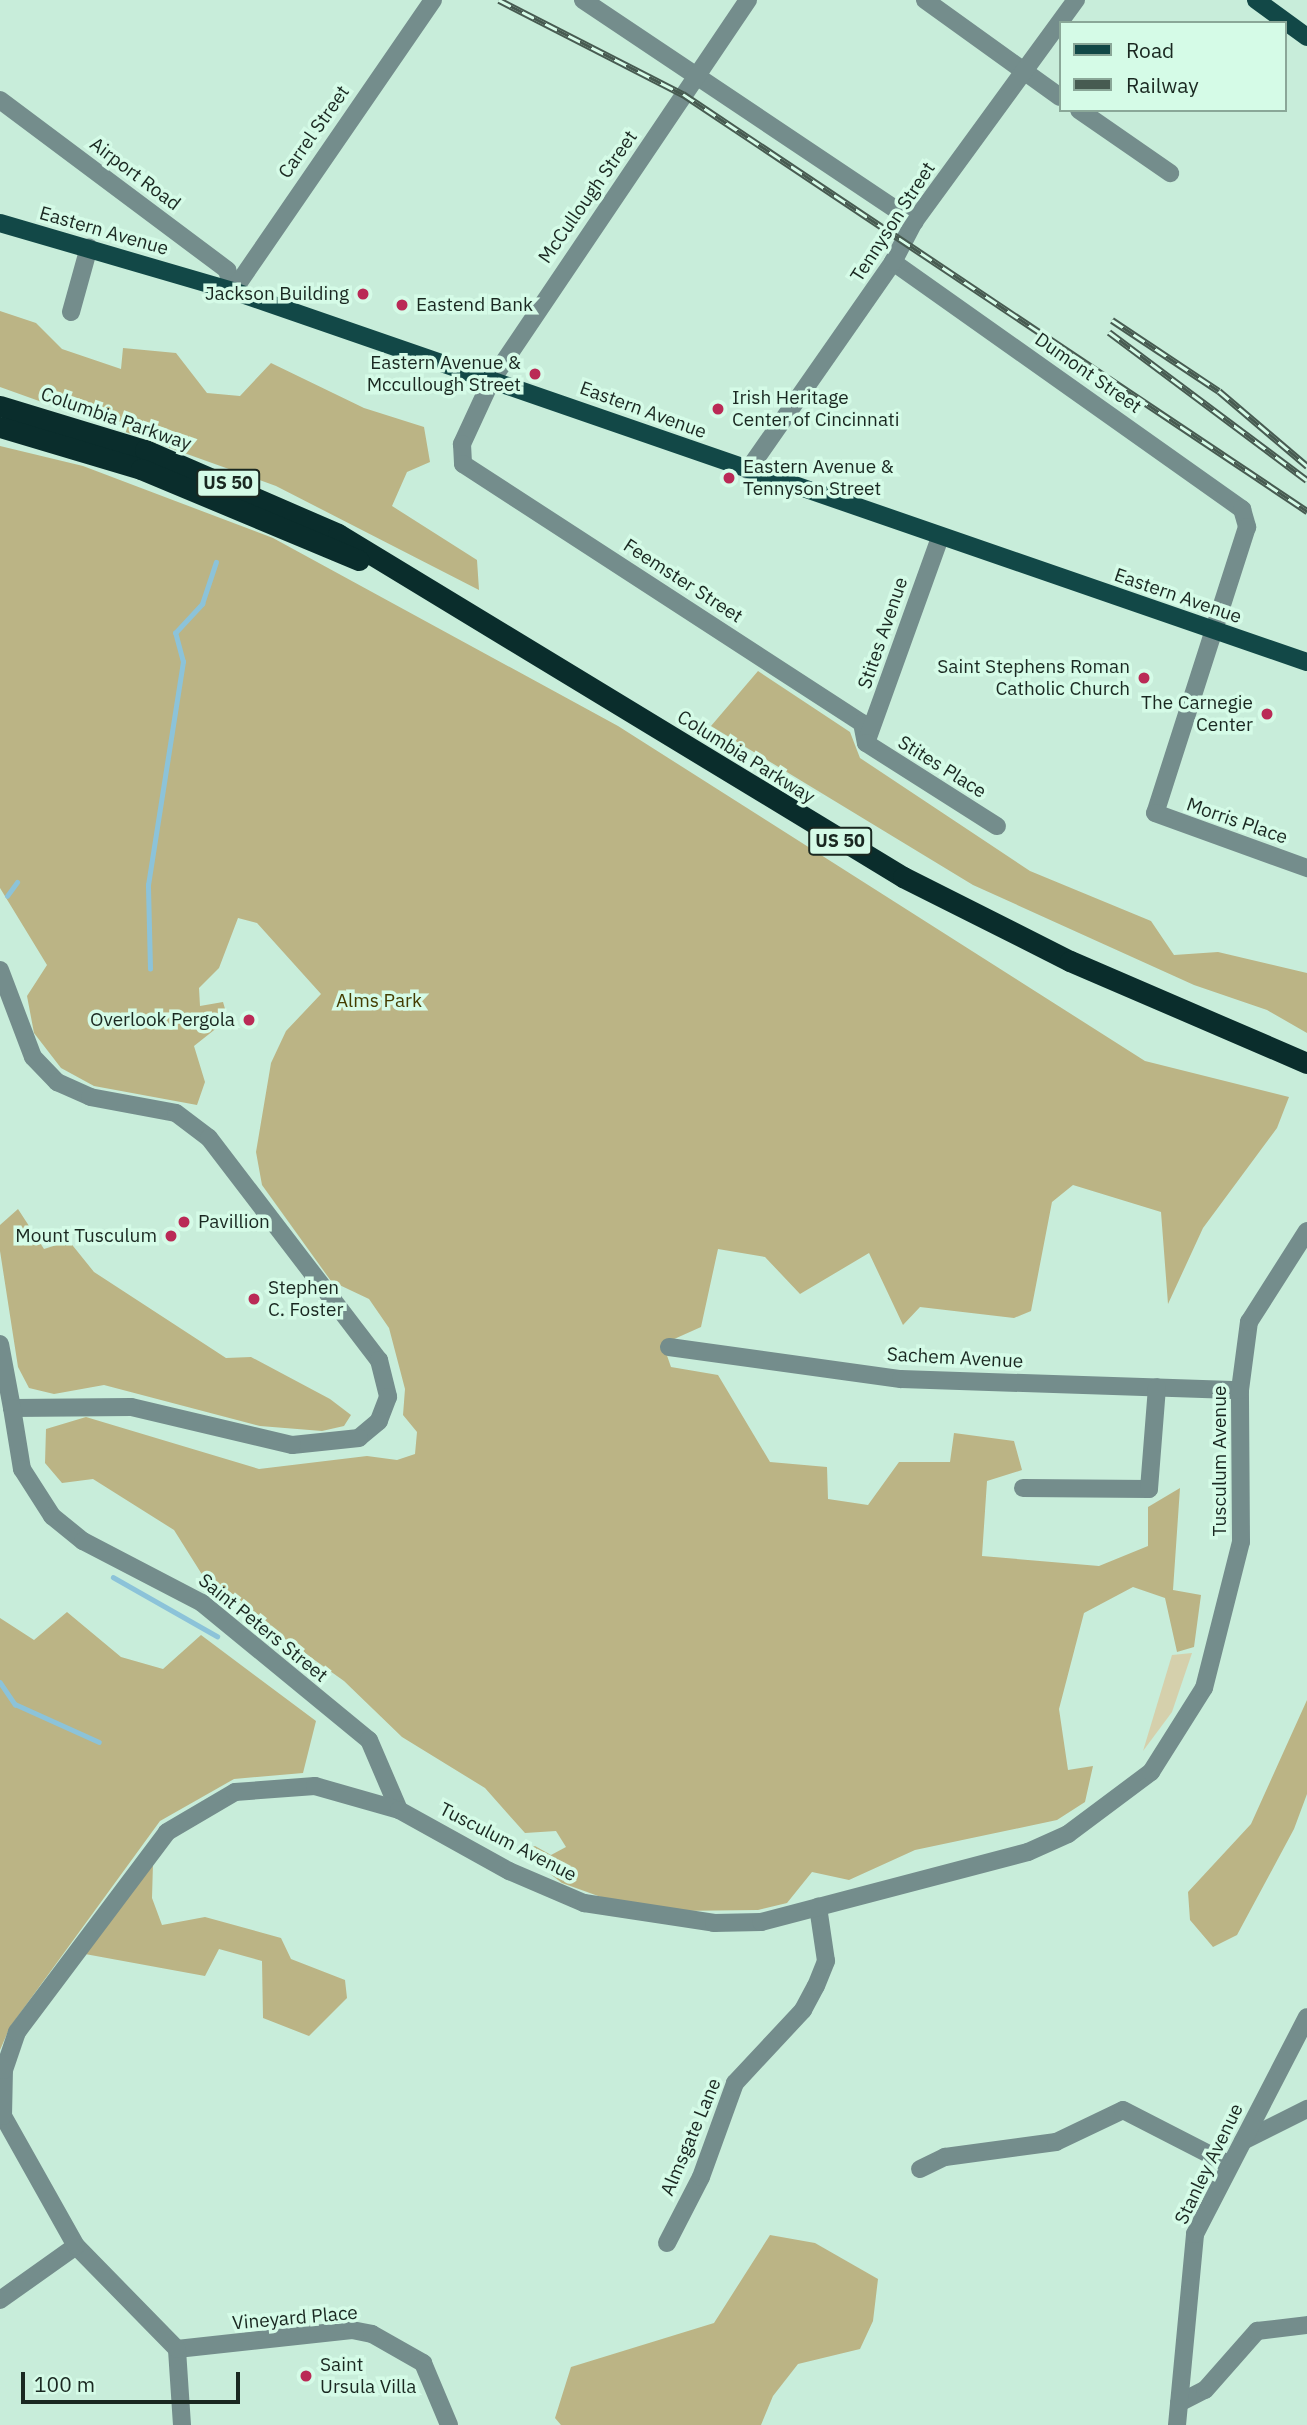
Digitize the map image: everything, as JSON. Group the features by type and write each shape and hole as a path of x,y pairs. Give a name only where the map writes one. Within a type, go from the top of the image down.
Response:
{"highway":[{"name":"Columbia Parkway","path":"0,406 43,415 257,495 338,534 401,575 903,877 1070,961 1307,1063"},
{"name":"Columbia Parkway","path":"0,426 141,469 401,575"}],"main road":[{"path":"1256,0 1285,21"},
{"path":"1286,22 1307,37"},
{"name":"Eastern Avenue","path":"0,223 233,291 1307,663"}],"street":[{"name":"Carrel Street","path":"233,291 433,0"},
{"path":"583,0 914,222"},
{"name":"McCullough Street","path":"463,464 462,444 492,379 748,0"},
{"path":"925,0 1058,96"},
{"name":"Tennyson Street","path":"1061,21 1076,0"},
{"name":"Tennyson Street","path":"748,470 893,262 914,222 1058,25"},
{"name":"Airport Road","path":"0,100 227,270 233,291"},
{"path":"1082,112 1170,173"},
{"path":"71,312 89,247"},
{"name":"Dumont Street","path":"893,262 1235,501 1247,527 1214,631"},
{"name":"Feemster Street","path":"463,464 862,723 866,743"},
{"name":"Stites Avenue","path":"866,743 940,537"},
{"name":"Morris Place","path":"1214,631 1155,813 1307,868"},
{"name":"Stites Place","path":"866,743 997,827"},
{"path":"0,970 33,1057 57,1082 90,1097 176,1114 209,1138 372,1350 388,1388 379,1421 347,1442 292,1444 131,1407 12,1408"},
{"name":"Tusculum Avenue","path":"177,2349 76,2246 2,2124 4,2070 17,2032 167,1832 235,1792 288,1784 399,1810 538,1884 635,1915 761,1922 1040,1848 1126,1797 1173,1746 1204,1688 1237,1568 1245,1492 1240,1390 1249,1322 1307,1231"},
{"name":"Saint Peters Street","path":"0,1344 22,1469 52,1516 83,1541 202,1603 369,1740 399,1810"},
{"name":"Sachem Avenue","path":"669,1347 901,1378 1240,1390"},
{"path":"1023,1488 1154,1485 1157,1387"},
{"name":"Almsgate Lane","path":"667,2243 701,2177 735,2083 803,2010 816,1986 826,1961 818,1907"},
{"name":"Stanley Avenue","path":"1177,2425 1195,2234 1307,2017"},
{"path":"1243,2141 1307,2109"},
{"path":"919,2169 945,2157 1056,2142 1123,2110 1230,2165"},
{"path":"0,2300 76,2246"},
{"path":"1179,2403 1205,2390 1257,2331 1306,2323"},
{"name":"Vineyard Place","path":"177,2349 352,2330 372,2334 423,2363 449,2425"},
{"path":"177,2349 181,2425"}],"shaded area":[{"path":"1192,1653 1172,1712 1143,1751 1172,1655"}],"green space":[{"path":"0,311 36,323 62,349 121,369 123,348 176,353 207,393 240,396 271,363 364,408 424,427 430,462 407,472 392,506 477,560 479,590 276,486 0,387"},
{"name":"Alms Park","path":"0,446 83,466 273,538 618,726 1145,1061 1289,1097 1277,1128 1203,1228 1168,1304 1161,1212 1073,1185 1052,1202 1031,1311 1014,1318 920,1307 903,1325 869,1253 800,1294 765,1257 718,1249 701,1327 663,1344 671,1367 718,1375 770,1462 827,1467 828,1499 868,1505 899,1462 950,1462 954,1433 1014,1441 1022,1470 987,1481 982,1556 1099,1566 1148,1546 1148,1507 1180,1488 1173,1590 1201,1595 1194,1647 1177,1652 1165,1598 1133,1587 1084,1613 1059,1709 1068,1770 1093,1766 1085,1802 1057,1820 915,1850 849,1880 812,1872 787,1903 758,1910 674,1911 601,1897 562,1883 521,1852 535,1846 551,1855 566,1847 556,1831 525,1833 485,1788 402,1737 344,1681 208,1584 174,1530 93,1479 62,1483 45,1463 46,1429 86,1417 259,1469 367,1456 397,1460 415,1454 417,1432 403,1415 405,1389 389,1328 369,1299 331,1281 262,1185 256,1152 271,1063 286,1031 321,994 257,923 238,918 219,968 199,988 200,1006 223,1002 228,1019 194,1046 205,1082 197,1105 94,1086 61,1068 34,1033 27,996 47,965 0,888"},
{"path":"758,671 850,732 860,758 1030,871 1151,921 1174,955 1218,952 1307,973 1307,1033 1267,1010 1194,985 973,885 711,726"},
{"path":"18,1209 44,1249 69,1241 94,1272 226,1358 251,1357 330,1399 351,1415 344,1426 322,1431 260,1426 104,1385 54,1394 29,1388 18,1367 0,1251 0,1225"},
{"path":"67,1612 121,1657 163,1669 201,1635 316,1721 303,1773 234,1779 160,1821 10,2027 0,2050 0,1618 34,1640"},
{"path":"1307,1700 1307,1794 1294,1829 1237,1935 1213,1947 1190,1920 1188,1892 1251,1824"},
{"path":"153,1863 152,1898 162,1925 205,1917 281,1938 291,1959 345,1980 347,1998 309,2036 263,2018 262,1961 219,1949 205,1976 85,1954"},
{"path":"770,2235 815,2243 878,2279 873,2321 860,2349 798,2364 773,2396 761,2425 561,2425 555,2418 571,2367 714,2323"}],"waterway":[{"path":"150,969 148,885 183,662 175,633 202,604 216,562"},
{"path":"7,896 17,882"},
{"path":"113,1577 217,1636"},
{"path":"0,1682 15,1704 99,1742"}],"railway":[{"path":"499,0 683,94 1307,511"},
{"path":"1112,320 1219,391 1307,466"},
{"path":"1109,332 1307,480"}],"place":[{"name":"Jackson Building","path":"363,294"},
{"name":"Eastend Bank","path":"402,305"},
{"name":"Eastern Avenue & Mccullough Street","path":"535,374"},
{"name":"Irish Heritage Center of Cincinnati","path":"718,409"},
{"name":"Eastern Avenue & Tennyson Street","path":"729,478"},
{"name":"Saint Stephens Roman Catholic Church","path":"1144,678"},
{"name":"The Carnegie Center","path":"1267,714"},
{"name":"Overlook Pergola","path":"249,1020"},
{"name":"Pavillion","path":"184,1222"},
{"name":"Mount Tusculum","path":"171,1236"},
{"name":"Stephen C. Foster","path":"254,1299"},
{"name":"Saint Ursula Villa","path":"306,2376"}]}
